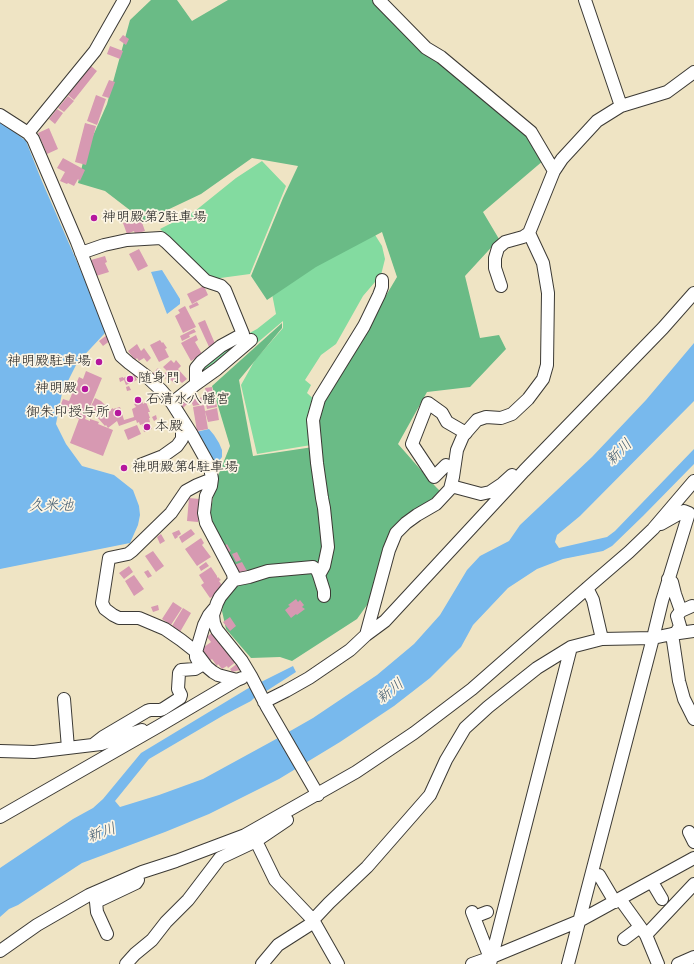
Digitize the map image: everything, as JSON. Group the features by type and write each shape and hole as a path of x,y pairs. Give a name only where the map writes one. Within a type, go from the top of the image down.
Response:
{"street":[{"path":"28,133 95,51 124,0"},
{"path":"379,0 426,48 441,57 532,132 554,171"},
{"path":"585,0 621,106"},
{"path":"501,286 495,268 495,258 498,248 505,242 523,237 529,233 554,171 562,159 597,121 621,106 667,92 694,72"},
{"path":"0,115 28,133 33,139 121,356 145,375 172,403 205,456 210,467 212,478 211,486 206,496 204,513 206,523 233,574 234,580"},
{"path":"366,635 389,550 396,533 417,515 436,504 450,489 457,450 463,436 477,420 486,417 501,418 512,414 528,399 543,379 547,365 548,293 543,263 529,233"},
{"path":"80,252 127,240 161,238 206,282 223,287 244,334 221,346 201,362 196,368 196,384"},
{"path":"319,575 324,566 328,547 313,420 319,400 364,326 380,295 382,280"},
{"path":"264,702 309,678 350,650 366,635 385,621 524,471 663,328 694,293"},
{"path":"172,403 217,369 251,340"},
{"path":"446,465 434,477 412,444 428,403 442,413 447,422 466,433"},
{"path":"140,465 163,456 177,446 182,439 180,422"},
{"path":"451,486 481,494 490,492 513,474 524,471"},
{"path":"212,478 186,491 171,513 132,551 128,554 109,558 102,603 108,612 119,618 139,618 165,630 196,651 207,667 218,675 237,680 253,679"},
{"path":"0,951 37,926 89,895 142,872 245,835 303,803 316,792 356,772 414,733 472,688 629,552 653,529 694,481"},
{"path":"568,964 662,601 689,513 684,511 653,529"},
{"path":"316,792 264,702 253,679 242,662 217,630 213,615 220,597 234,580 268,571 313,567 317,570 319,575 324,596"},
{"path":"668,579 672,582 675,594 687,608 677,616 680,626 674,634 679,681 684,699 694,719"},
{"path":"586,588 593,600 602,639"},
{"path":"94,744 147,711 163,709 180,698 181,695 178,689 178,678 180,671 195,669 200,666 196,657 196,651 208,615 215,608"},
{"path":"262,964 278,945 313,921 329,903 367,867 430,795 446,760 464,728 532,672 571,647 602,639 653,638 694,631"},
{"path":"491,960 571,647"},
{"path":"0,817 237,680"},
{"path":"64,699 68,748"},
{"path":"0,751 34,752 101,744 144,729 159,726"},
{"path":"126,964 135,954 152,940 166,922 188,900 220,858 256,841 296,814 303,803"},
{"path":"256,841 275,880 313,921 338,964"},
{"path":"472,964 491,960 579,921 694,858"},
{"path":"107,934 97,912 96,902 136,882 142,872"},
{"path":"599,875 643,931 658,964"},
{"path":"652,882 662,899"},
{"path":"624,939 643,931 694,884"},
{"path":"487,912 473,914 491,960"},
{"path":"678,964 694,957"}],"green space":[{"path":"151,0 177,0 192,21 228,0 376,0 525,131 544,160 483,212 499,239 465,276 480,338 499,335 506,349 470,387 427,392 398,444 444,495 392,530 377,591 357,619 292,661 280,657 251,658 226,629 222,611 225,595 239,577 209,521 216,481 230,446 212,386 282,323 282,328 239,380 253,456 313,447 319,408 397,277 382,232 316,267 267,300 251,276 283,198 298,166 252,158 201,194 144,221 105,191 78,183 85,154 107,104 130,20"},
{"path":"262,161 286,186 250,274 213,279 160,229 195,211 236,178"},
{"path":"372,230 382,246 385,259 381,275 363,296 336,344 321,355 305,380 311,385 307,393 316,401 311,445 257,454 241,385 255,360 283,328 283,321 224,371 197,378 197,369 220,349 257,329 276,314 272,294"}],"water":[{"name":"久米池","path":"0,121 26,141 94,301 105,333 77,363 62,393 56,424 66,444 82,466 114,475 133,490 139,506 140,515 138,525 130,543 0,569"},
{"path":"162,270 180,299 180,304 167,314 151,272"},
{"name":"新川","path":"694,343 694,401 580,516 557,535 555,542 559,548 607,537 615,531 694,449 694,464 612,546 603,551 563,559 537,569 508,588 473,625 461,647 430,678 394,706 340,742 279,779 209,814 82,863 18,905 9,909 0,917 0,868 73,819 93,808 103,799 141,753 247,689 293,666 296,672 256,696 251,701 149,759 115,801 120,807 203,779 313,718 377,675 414,644 440,615 467,570 480,556 509,541 520,525 592,457 646,400"},
{"path":"209,429 222,450 222,457 213,465 196,432"}],"building":[{"path":"123,35 129,39 126,45 119,40"},
{"path":"110,46 123,51 120,59 107,54"},
{"path":"91,66 97,71 74,100 68,95"},
{"path":"109,80 115,82 109,98 102,96"},
{"path":"96,95 106,99 97,125 87,121"},
{"path":"68,96 74,101 64,112 58,108"},
{"path":"57,109 63,113 55,124 49,119"},
{"path":"85,123 96,126 86,165 75,162"},
{"path":"49,128 58,149 47,154 38,133"},
{"path":"63,158 85,170 80,181 78,179 74,186 60,181 65,172 57,168"},
{"path":"140,217 145,231 135,234 134,231 127,234 123,223"},
{"path":"139,249 148,266 138,271 129,254"},
{"path":"105,256 107,262 105,263 109,272 96,276 91,260"},
{"path":"204,286 208,295 192,304 187,294"},
{"path":"197,302 199,305 190,309 189,306"},
{"path":"185,306 196,327 183,333 175,316 180,313 178,310"},
{"path":"205,320 216,346 210,349 198,323"},
{"path":"194,329 196,332 189,335 190,337 182,341 180,336"},
{"path":"107,335 111,340 103,346 99,341"},
{"path":"196,335 198,340 195,342 202,354 191,361 181,343"},
{"path":"160,340 167,348 165,349 169,357 159,362 150,345"},
{"path":"137,344 141,351 144,348 151,358 147,362 144,358 139,361 137,358 135,360 128,351"},
{"path":"171,360 174,363 176,360 181,366 178,369 187,379 182,383 179,380 175,384 171,380 169,382 165,378 167,377 164,374 167,371 163,367"},
{"path":"158,368 165,375 157,383 150,376"},
{"path":"86,371 102,378 85,419 99,422 98,424 113,430 103,456 70,443 79,419 59,409 63,399 69,401 79,377 83,379"},
{"name":"随身門","path":"134,374 137,380 126,385 124,380 120,382 119,378"},
{"path":"129,386 131,390 127,391 126,387"},
{"path":"212,387 213,395 207,396 205,388"},
{"path":"203,397 205,404 193,406 191,400"},
{"path":"215,397 217,407 207,409 205,399"},
{"path":"95,398 105,405 106,404 110,410 120,407 124,420 134,417 132,409 136,407 134,404 142,401 143,404 146,402 150,412 148,412 150,422 140,425 136,420 119,426 117,421 108,428 95,413 89,410"},
{"path":"185,399 188,403 183,408 180,404"},
{"path":"204,405 208,429 197,431 193,407"},
{"path":"217,408 219,420 208,422 205,411"},
{"path":"156,415 157,419 154,421 152,417"},
{"name":"本殿","path":"149,423 152,429 144,432 142,425"},
{"path":"137,425 141,434 128,440 124,430"},
{"path":"189,498 200,499 198,522 187,521"},
{"path":"191,529 195,534 182,543 179,537"},
{"path":"179,530 181,534 178,536 177,535 178,537 175,539 172,533"},
{"path":"161,534 165,541 160,544 157,537"},
{"path":"201,538 204,543 202,545 211,557 197,566 185,549"},
{"path":"227,544 231,551 227,553 224,546"},
{"path":"153,551 164,566 156,572 145,556"},
{"path":"237,552 241,560 236,562 232,554"},
{"path":"206,562 209,566 201,571 199,567"},
{"path":"242,562 247,571 239,575 234,565"},
{"path":"129,566 133,572 124,579 119,573"},
{"path":"211,567 217,578 218,577 221,580 219,581 224,588 222,591 210,598 201,585 204,583 199,575"},
{"path":"148,570 152,576 148,578 144,572"},
{"path":"134,575 144,589 134,596 125,581"},
{"path":"296,599 298,602 300,600 304,605 302,607 305,609 291,618 285,610 290,606 288,605"},
{"path":"173,602 182,608 171,625 162,619"},
{"path":"158,605 159,610 153,612 151,607"},
{"path":"183,608 191,613 180,632 172,626"},
{"path":"230,617 236,626 230,631 223,622"},
{"path":"213,632 237,661 228,668 227,666 222,669 218,664 217,666 212,659 209,661 200,650 211,642 207,637"},
{"path":"238,663 240,670 232,672 230,669"}],"place":[{"name":"神明殿第2駐車場","path":"94,218"},
{"name":"神明殿駐車場","path":"99,362"},
{"name":"随身門","path":"130,379"},
{"name":"神明殿","path":"85,389"},
{"name":"石清水八幡宮","path":"138,400"},
{"name":"御朱印授与所","path":"118,413"},
{"name":"本殿","path":"147,427"},
{"name":"神明殿第4駐車場","path":"124,468"}]}
